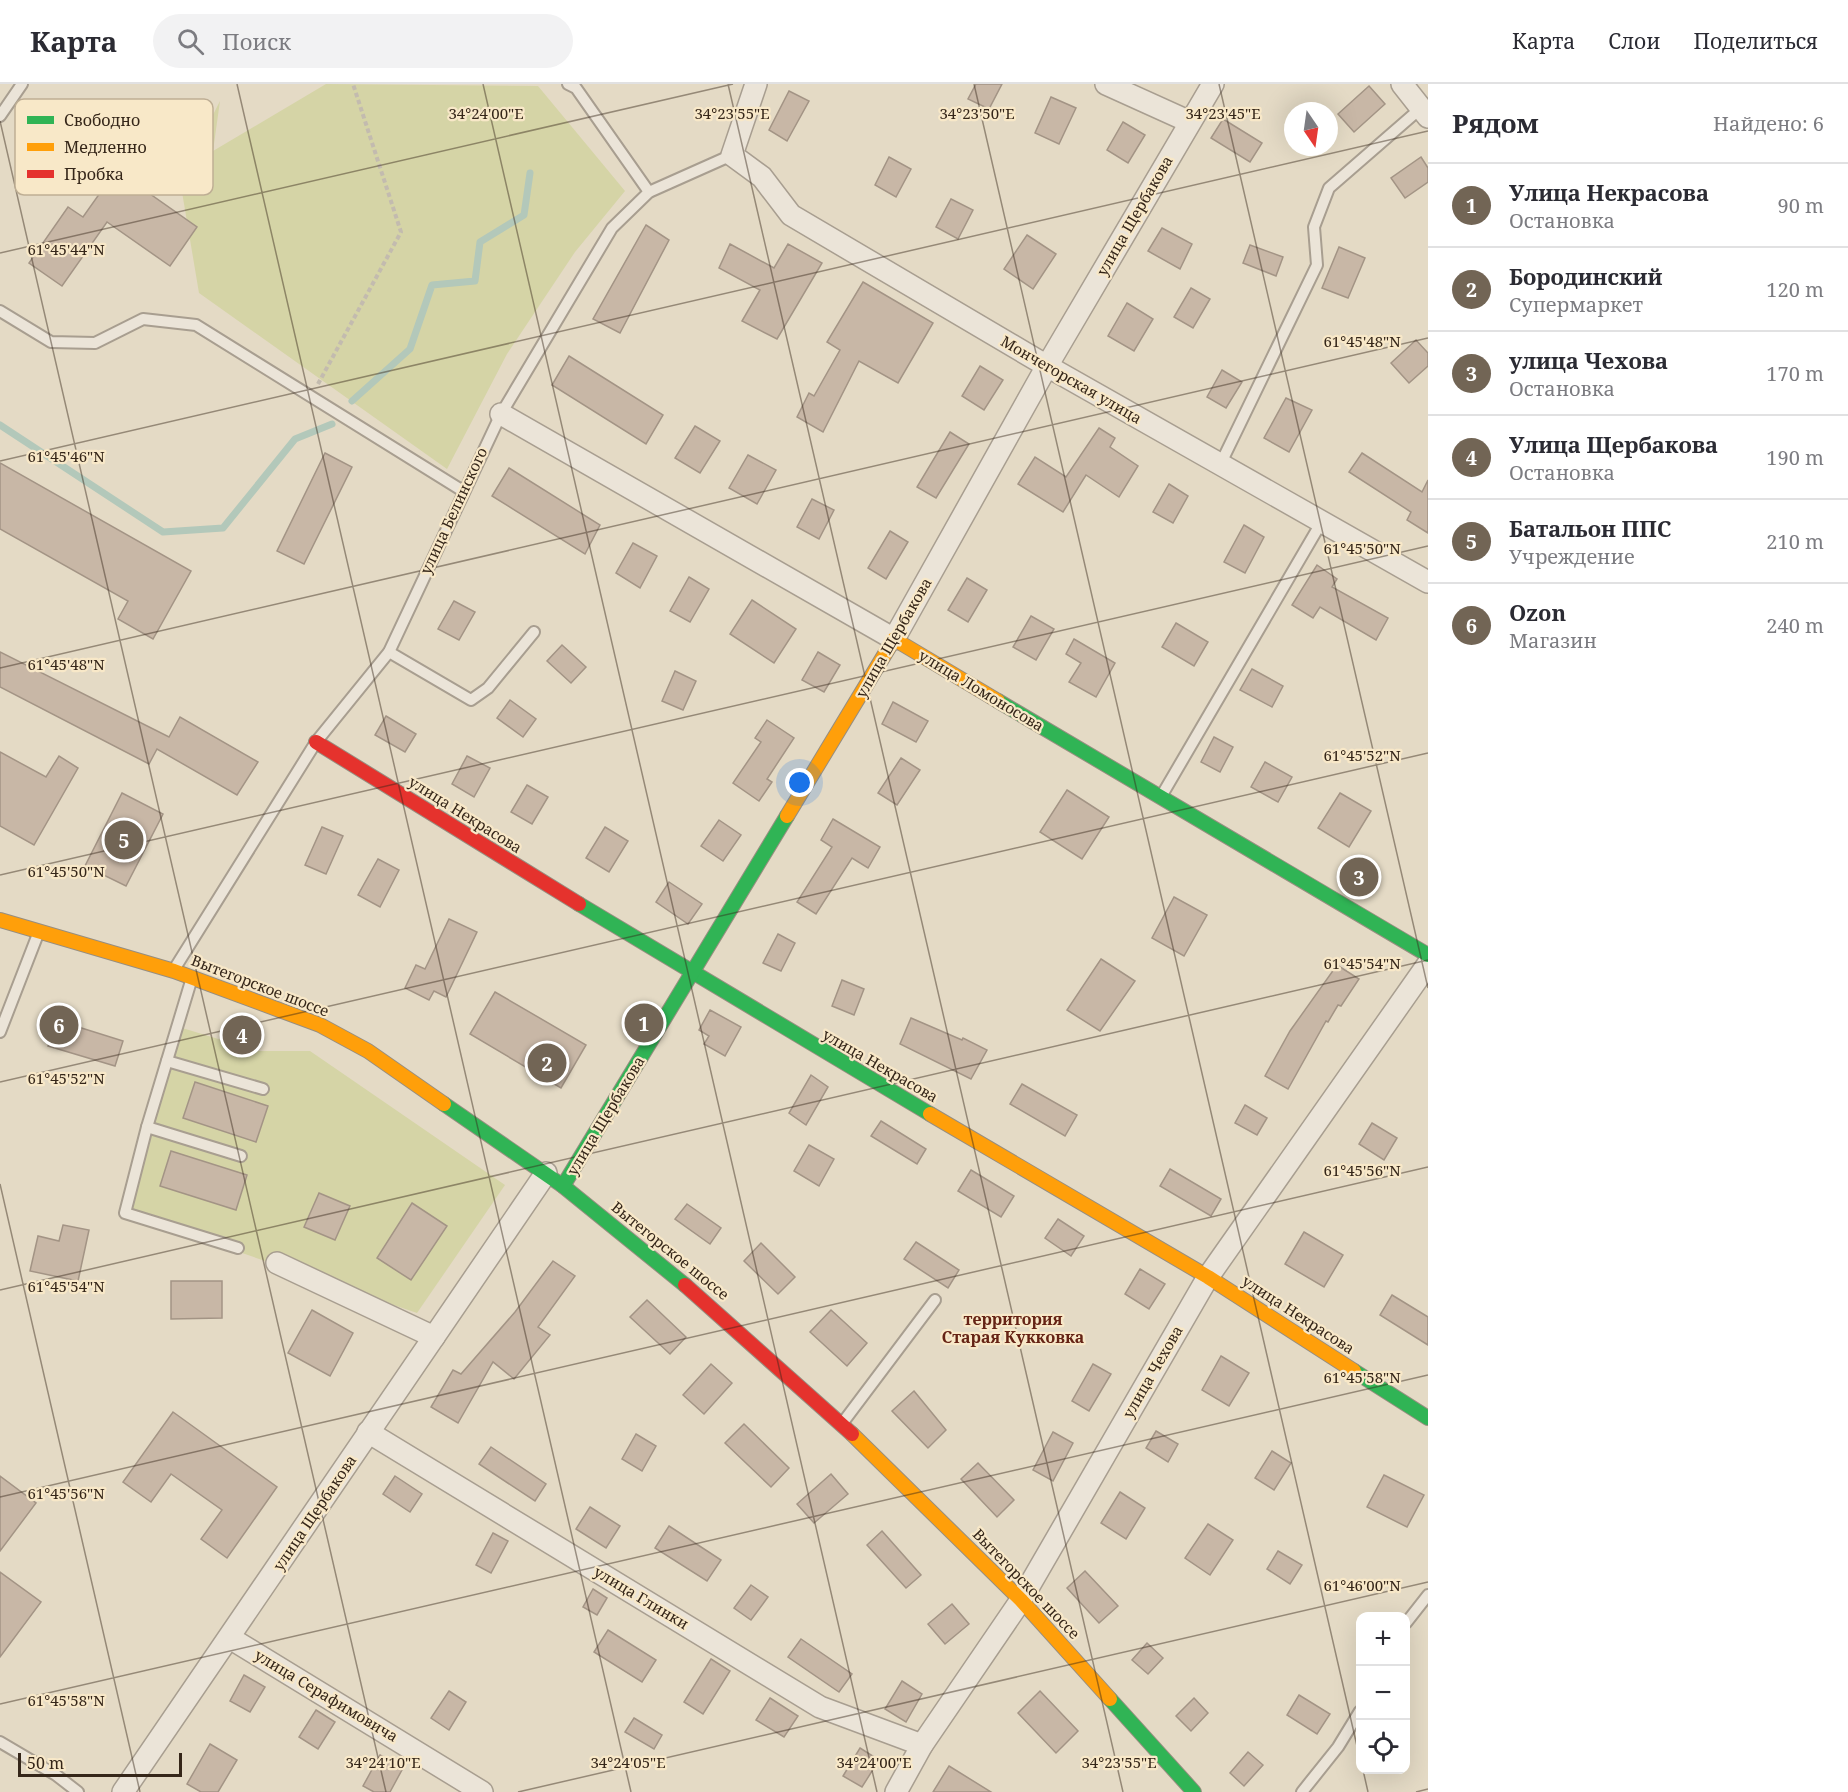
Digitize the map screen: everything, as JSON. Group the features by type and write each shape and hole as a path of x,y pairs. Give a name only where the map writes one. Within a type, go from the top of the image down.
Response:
{"street":[{"path":"732,155 756,84"},
{"path":"1106,84 1190,122"},
{"name":"улица Щербакова","path":"563,1186 894,639 1047,366 1212,84"},
{"path":"1402,84 1424,112"},
{"name":"Мончегорская улица","path":"732,155 762,177 791,215 1047,366 1428,582"},
{"name":"улица Ломоносова","path":"501,414 894,639 1428,955"},
{"name":"улица Некрасова","path":"316,742 692,974 1208,1277 1428,1418"},
{"name":"Вытегорское шоссе","path":"0,920 174,971 320,1025 368,1051 546,1173 719,1313 842,1424 1021,1600 1194,1792"},
{"name":"улица Чехова","path":"896,1792 922,1746 1021,1600 1208,1277 1428,964"},
{"name":"улица Щербакова","path":"123,1792 546,1173"},
{"path":"277,1263 434,1337"},
{"name":"улица Глинки","path":"368,1432 820,1707 922,1746"},
{"name":"улица Серафимовича","path":"230,1638 482,1792"}],"lane":[{"path":"0,116 22,84"},
{"path":"568,84 576,88 649,192"},
{"path":"1220,465 1317,265 1314,227 1329,188 1424,112"},
{"name":"улица Белинского","path":"174,971 316,742 389,651 501,414 612,228 649,192 732,155"},
{"path":"0,311 51,342 95,343 143,319 196,325 312,395 463,491"},
{"path":"1161,797 1321,523"},
{"path":"389,651 471,700 488,688 534,632"},
{"path":"0,1032 38,932"},
{"path":"192,978 147,1127 125,1214 238,1248"},
{"path":"167,1061 263,1089"},
{"path":"147,1127 241,1156"},
{"path":"842,1424 935,1300"},
{"path":"1410,1618 1428,1595"},
{"path":"1302,1792 1338,1747 1356,1718"},
{"path":"0,1742 56,1775 78,1792"}],"path":[{"path":"312,395 401,232 353,84"}],"green space":[{"path":"326,84 538,86 625,191 575,252 507,354 447,469 199,293 183,195 213,195 213,151"},
{"path":"220,101 213,151 213,115"},
{"path":"179,1027 258,1051 310,1051 505,1185 417,1313 125,1213"}],"building":[{"path":"976,84 1002,84 989,109 968,99"},
{"path":"1369,86 1385,104 1354,132 1338,114"},
{"path":"789,91 809,101 787,141 769,130"},
{"path":"1051,97 1076,108 1059,144 1035,133"},
{"path":"1223,119 1262,143 1250,162 1211,138"},
{"path":"1123,122 1145,135 1128,163 1107,150"},
{"path":"889,157 911,169 896,197 875,185"},
{"path":"1421,157 1428,168 1428,182 1405,198 1391,178"},
{"path":"99,195 152,195 197,227 170,266 107,222 62,286 29,263 68,207 83,217"},
{"path":"951,199 973,210 958,239 936,227"},
{"path":"646,225 669,240 620,333 593,319"},
{"path":"1162,228 1192,244 1180,269 1148,251"},
{"path":"1027,235 1056,254 1033,289 1004,269"},
{"path":"730,244 774,268 788,244 822,263 777,339 742,321 760,290 719,268"},
{"path":"1250,245 1283,257 1276,276 1243,263"},
{"path":"1339,247 1365,258 1348,298 1322,288"},
{"path":"863,282 933,323 898,383 859,361 823,432 797,417 809,393 814,396 840,350 827,342"},
{"path":"1191,288 1210,299 1193,328 1174,317"},
{"path":"1127,303 1153,319 1134,351 1108,336"},
{"path":"1416,340 1428,353 1428,366 1409,383 1391,363"},
{"path":"569,356 663,415 646,444 552,385"},
{"path":"980,366 1003,380 984,410 962,396"},
{"path":"1222,370 1242,382 1226,408 1207,397"},
{"path":"1286,398 1312,410 1289,452 1264,438"},
{"path":"695,426 720,441 700,473 675,458"},
{"path":"1099,428 1115,438 1110,447 1138,466 1119,497 1086,475 1063,512 1018,484 1035,457 1066,477"},
{"path":"950,432 969,444 936,498 917,487"},
{"path":"325,453 352,467 304,564 277,551"},
{"path":"1362,453 1422,492 1428,480 1428,533 1407,520 1411,512 1349,472"},
{"path":"748,455 776,470 757,504 729,488"},
{"path":"0,463 191,571 153,639 118,619 128,601 0,529"},
{"path":"509,468 600,525 585,554 492,496"},
{"path":"1169,484 1188,496 1173,523 1153,512"},
{"path":"812,499 834,510 819,539 797,527"},
{"path":"1244,525 1264,537 1245,573 1224,562"},
{"path":"890,531 908,542 886,579 868,568"},
{"path":"633,543 657,556 640,588 616,573"},
{"path":"1317,565 1337,579 1332,587 1388,618 1376,640 1320,607 1313,618 1292,605"},
{"path":"689,577 709,589 690,622 670,611"},
{"path":"967,578 987,590 968,622 948,610"},
{"path":"752,600 796,629 774,663 730,634"},
{"path":"454,601 475,612 459,640 438,629"},
{"path":"1031,616 1054,629 1036,660 1013,647"},
{"path":"1176,623 1208,642 1194,666 1162,647"},
{"path":"1074,639 1115,663 1096,697 1069,682 1081,663 1066,654"},
{"path":"562,645 586,667 571,683 547,661"},
{"path":"0,652 169,737 180,717 258,762 237,795 157,749 149,764 0,687"},
{"path":"818,652 840,665 824,692 802,680"},
{"path":"1252,669 1283,686 1272,707 1240,690"},
{"path":"675,671 696,681 683,710 662,701"},
{"path":"510,700 536,719 523,737 497,718"},
{"path":"893,702 928,721 916,742 882,724"},
{"path":"386,716 416,734 405,752 375,735"},
{"path":"767,720 794,738 767,779 772,782 759,801 733,783 761,742 755,738"},
{"path":"1214,737 1233,747 1220,772 1201,762"},
{"path":"0,752 46,777 59,756 78,768 34,845 0,826"},
{"path":"467,756 490,768 474,797 452,784"},
{"path":"901,758 920,770 897,805 878,793"},
{"path":"1265,762 1292,777 1278,802 1251,787"},
{"path":"527,785 548,797 532,824 511,812"},
{"path":"1067,790 1109,817 1082,859 1040,832"},
{"path":"122,793 163,814 126,886 85,866"},
{"path":"1340,793 1371,811 1349,847 1318,828"},
{"path":"833,819 880,847 868,868 852,858 816,914 797,902 832,847 821,840"},
{"path":"719,820 741,835 723,861 701,846"},
{"path":"322,827 343,836 326,874 305,865"},
{"path":"605,827 628,841 609,872 586,858"},
{"path":"378,859 399,870 380,907 358,895"},
{"path":"669,882 702,904 688,924 656,902"},
{"path":"1174,897 1207,915 1184,956 1152,938"},
{"path":"449,919 477,932 446,997 434,991 429,1000 405,988 416,965 425,969"},
{"path":"778,934 795,943 781,971 763,963"},
{"path":"1101,959 1135,981 1100,1031 1067,1010"},
{"path":"1337,965 1359,979 1341,1006 1338,1005 1328,1022 1326,1021 1288,1089 1265,1076 1290,1031"},
{"path":"842,980 864,989 854,1015 832,1006"},
{"path":"495,992 586,1045 561,1088 470,1034"},
{"path":"710,1010 741,1027 725,1056 704,1044 709,1036 699,1030"},
{"path":"911,1018 987,1050 971,1079 900,1044"},
{"path":"56,1020 123,1041 115,1066 48,1046"},
{"path":"811,1075 828,1087 806,1125 789,1113"},
{"path":"195,1082 268,1106 256,1142 183,1118"},
{"path":"1022,1084 1077,1115 1065,1136 1010,1104"},
{"path":"1245,1105 1267,1118 1257,1135 1235,1123"},
{"path":"881,1121 926,1149 917,1164 871,1136"},
{"path":"1372,1123 1397,1138 1384,1160 1359,1144"},
{"path":"809,1145 834,1159 819,1186 794,1171"},
{"path":"171,1151 247,1175 236,1210 160,1186"},
{"path":"1170,1169 1221,1199 1211,1216 1160,1186"},
{"path":"971,1170 1014,1196 1001,1217 958,1191"},
{"path":"319,1193 350,1206 335,1240 304,1227"},
{"path":"412,1203 447,1226 411,1280 377,1258"},
{"path":"687,1204 721,1228 710,1244 675,1219"},
{"path":"1058,1219 1084,1236 1071,1256 1045,1238"},
{"path":"63,1225 89,1230 78,1281 30,1271 38,1236 59,1241"},
{"path":"1304,1232 1343,1255 1324,1287 1285,1264"},
{"path":"916,1242 959,1270 948,1288 904,1259"},
{"path":"761,1243 795,1277 778,1294 744,1261"},
{"path":"553,1261 575,1276 538,1327 550,1335 514,1379 493,1362 458,1423 431,1407 453,1370 461,1374 515,1312"},
{"path":"1140,1269 1165,1284 1149,1309 1125,1294"},
{"path":"171,1281 222,1281 222,1318 171,1319"},
{"path":"1392,1295 1428,1317 1428,1345 1380,1315"},
{"path":"647,1300 686,1337 670,1354 630,1317"},
{"path":"312,1310 353,1333 330,1376 288,1353"},
{"path":"831,1310 867,1343 847,1366 810,1332"},
{"path":"1221,1356 1249,1373 1229,1406 1202,1390"},
{"path":"711,1364 732,1383 704,1414 683,1395"},
{"path":"1093,1364 1111,1374 1089,1411 1072,1401"},
{"path":"914,1391 946,1430 928,1448 892,1411"},
{"path":"173,1412 277,1487 227,1558 201,1539 222,1510 171,1474 151,1502 123,1482"},
{"path":"744,1424 789,1468 771,1487 725,1443"},
{"path":"1156,1431 1178,1444 1168,1462 1146,1448"},
{"path":"1053,1432 1073,1443 1053,1481 1033,1470"},
{"path":"636,1434 656,1446 642,1471 622,1459"},
{"path":"491,1447 546,1484 535,1501 479,1464"},
{"path":"1272,1451 1291,1463 1274,1490 1255,1478"},
{"path":"978,1463 1014,1500 997,1517 961,1479"},
{"path":"831,1474 848,1494 814,1523 797,1504"},
{"path":"1384,1475 1424,1495 1407,1527 1367,1507"},
{"path":"0,1476 36,1503 0,1551"},
{"path":"395,1476 422,1494 410,1512 383,1494"},
{"path":"1120,1492 1145,1508 1126,1539 1101,1523"},
{"path":"590,1507 620,1526 606,1548 576,1529"},
{"path":"1208,1524 1233,1540 1210,1575 1185,1558"},
{"path":"669,1526 721,1560 707,1581 655,1548"},
{"path":"882,1531 921,1575 906,1588 867,1545"},
{"path":"493,1533 508,1541 491,1573 476,1565"},
{"path":"1278,1551 1302,1565 1290,1584 1267,1569"},
{"path":"1085,1571 1118,1606 1099,1623 1067,1588"},
{"path":"0,1572 41,1602 0,1657"},
{"path":"751,1585 768,1597 751,1620 734,1608"},
{"path":"593,1589 607,1598 597,1615 583,1607"},
{"path":"952,1604 969,1624 945,1644 928,1624"},
{"path":"608,1630 656,1660 642,1682 594,1652"},
{"path":"801,1639 852,1674 839,1692 788,1657"},
{"path":"1147,1643 1163,1658 1148,1674 1132,1660"},
{"path":"711,1659 730,1671 703,1714 684,1702"},
{"path":"244,1675 265,1687 250,1712 230,1701"},
{"path":"902,1681 922,1694 906,1722 885,1709"},
{"path":"449,1691 466,1702 449,1730 431,1718"},
{"path":"1040,1691 1078,1731 1056,1753 1018,1713"},
{"path":"1299,1695 1330,1714 1317,1734 1287,1715"},
{"path":"770,1698 798,1716 784,1737 756,1720"},
{"path":"1194,1698 1208,1713 1191,1731 1176,1716"},
{"path":"316,1710 335,1722 318,1749 299,1737"},
{"path":"634,1718 662,1735 654,1749 625,1732"},
{"path":"210,1744 237,1760 218,1792 201,1792 187,1784"},
{"path":"860,1748 879,1760 862,1787 843,1776"},
{"path":"1248,1752 1263,1765 1244,1786 1230,1773"},
{"path":"380,1755 403,1768 390,1792 374,1792 363,1786"},
{"path":"949,1766 991,1792 933,1792"}],"waterway":[{"path":"352,401 410,349 432,285 475,281 480,242 524,215 530,173"},
{"path":"0,425 163,532 223,528 295,439 332,424"}],"traffic: fast":[{"path":"998,701 1428,955"},
{"path":"563,1186 787,816"},
{"path":"579,904 930,1114"},
{"path":"444,1104 563,1186 685,1285"},
{"path":"1354,1371 1428,1418"},
{"path":"1110,1699 1194,1792"}],"traffic: slow":[{"path":"787,816 894,639 998,701"},
{"path":"0,920 174,971 320,1025 368,1051 444,1104"},
{"path":"930,1114 1208,1277 1354,1371"},
{"path":"852,1434 1021,1600 1110,1699"}],"traffic: jam":[{"path":"316,742 579,904"},
{"path":"685,1285 852,1434"}],"place":[{"name":"Батальон ППС","path":"124,840"},
{"name":"улица Чехова","path":"1359,877"},
{"name":"Улица Некрасова","path":"644,1023"},
{"name":"Ozon","path":"59,1025"},
{"name":"Улица Щербакова","path":"242,1035"},
{"name":"Бородинский","path":"547,1063"}],"district":[{"name":"территория Старая Кукковка","path":"1013,1328"}]}
